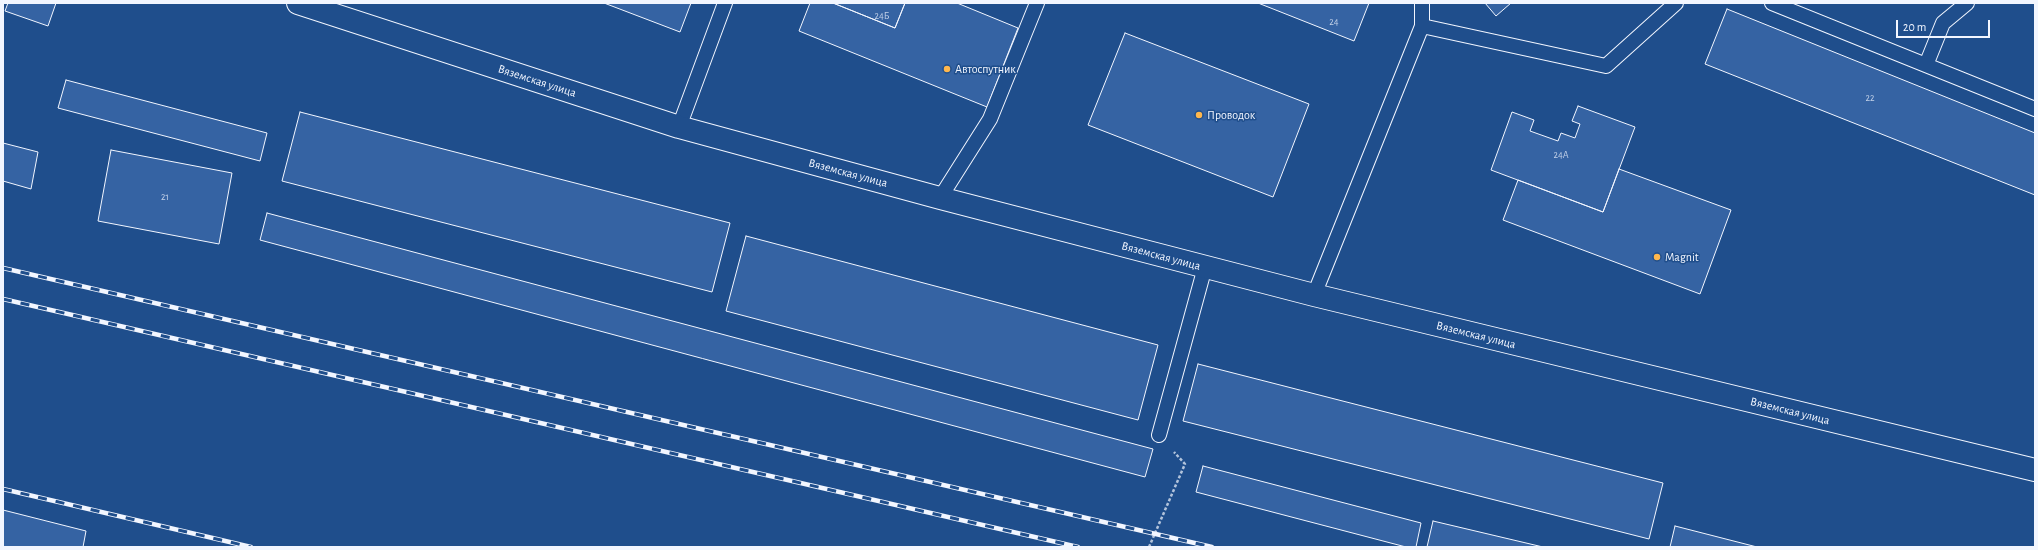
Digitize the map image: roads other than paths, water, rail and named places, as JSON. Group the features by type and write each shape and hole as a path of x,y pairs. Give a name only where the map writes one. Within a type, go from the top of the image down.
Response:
{"street":[{"name":"Вяземская улица","path":"298,3 679,127 940,198 1314,295 2035,470"}],"lane":[{"path":"679,127 725,3"},
{"path":"940,198 990,119 1037,3"},
{"path":"1314,295 1422,26 1422,3"},
{"path":"1422,26 1606,66 1676,3"},
{"path":"1772,3 2035,109"},
{"path":"1926,65 1943,24 1967,3"},
{"path":"1159,435 1205,267"}],"railway":[{"path":"3,268 1212,547"},
{"path":"3,299 1078,547"},
{"path":"3,489 251,547"}],"place":[{"name":"Автоспутник","path":"947,69"},
{"name":"Проводок","path":"1199,115"},
{"name":"Magnit","path":"1657,257"}]}
